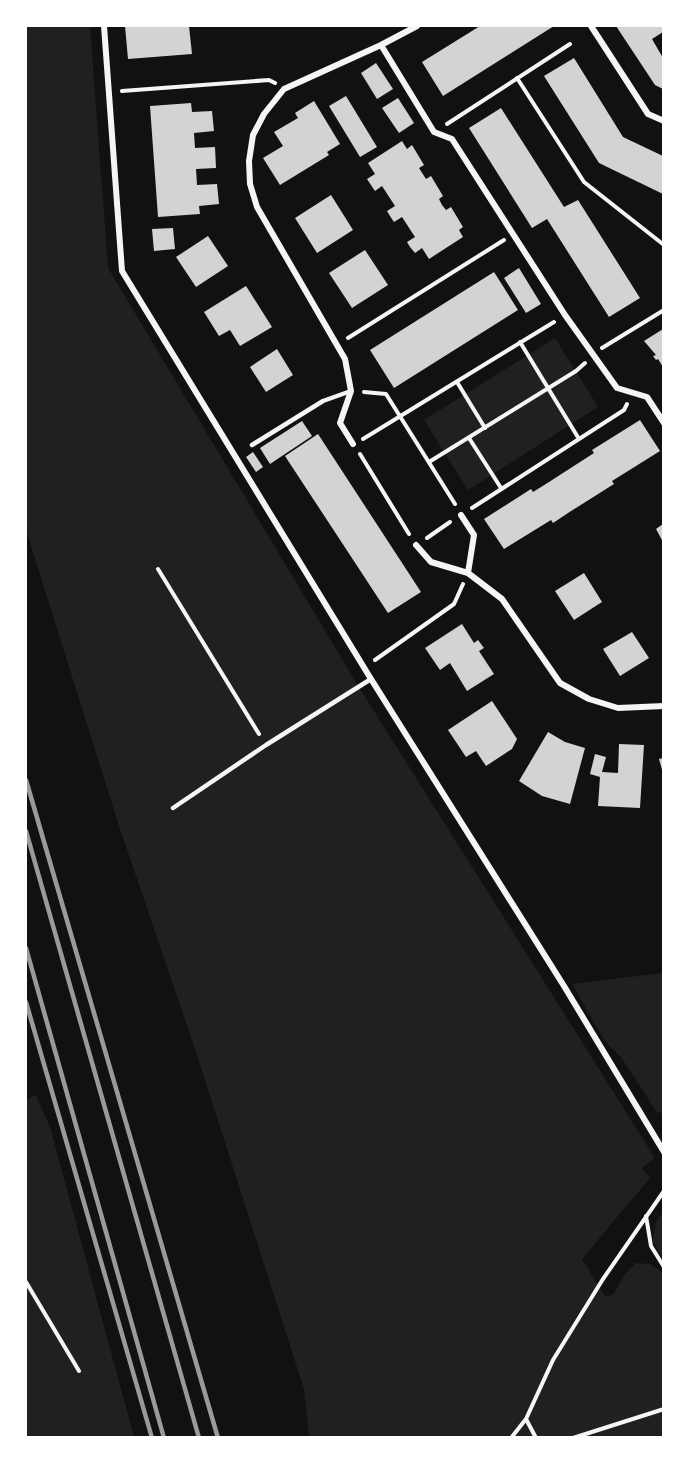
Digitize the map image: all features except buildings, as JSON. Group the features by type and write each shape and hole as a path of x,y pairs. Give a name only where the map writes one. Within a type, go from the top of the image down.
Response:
{"street":[{"path":"104,26 122,271 564,986 663,1152"},
{"path":"354,444 340,423 351,391 345,359 257,207 250,184 249,161 254,135 264,114 284,89 417,26"},
{"path":"591,26 648,114 663,122"},
{"path":"381,45 434,132 452,139 565,315 617,388 647,397 663,423"},
{"path":"461,514 474,535 468,573"},
{"path":"416,545 431,562 468,573 502,599 560,683 589,699 618,708 663,706"}],"lane":[{"path":"252,445 323,401 351,391"},
{"path":"173,808 266,745 372,678"}],"path":[{"path":"434,132 570,44"},
{"path":"517,78 584,182 663,245"},
{"path":"109,92 269,80 284,89"},
{"path":"337,345 513,234"},
{"path":"429,462 576,371 593,354 663,310"},
{"path":"565,315 354,444 416,545 624,410 631,392"},
{"path":"520,342 579,439"},
{"path":"457,382 485,428"},
{"path":"351,391 386,394 461,514"},
{"path":"469,438 501,488"},
{"path":"158,569 266,745"},
{"path":"365,667 454,604 468,573"},
{"path":"512,1437 526,1419 553,1360 603,1279 663,1191"},
{"path":"646,1215 651,1246 663,1267"},
{"path":"26,1282 79,1371"},
{"path":"573,1437 663,1409"},
{"path":"526,1419 536,1437"}],"shaded area":[{"path":"26,26 90,26 108,268 357,684 655,1158 642,1168 650,1178 582,1259 605,1296 613,1295 635,1263 650,1264 663,1273 663,1437 309,1437 304,1389 195,1049 119,826 26,530"},
{"path":"555,338 598,407 468,490 424,420"},
{"path":"664,973 663,1114 656,1111 621,1057 604,1040 572,984"},
{"path":"36,1095 50,1127 134,1437 26,1438 26,1100"},
{"path":"663,1211 663,1259 653,1241 656,1222"}],"railway":[{"path":"26,780 218,1438"},
{"path":"26,831 199,1438"},
{"path":"26,948 164,1438"},
{"path":"26,1002 152,1438"}]}
